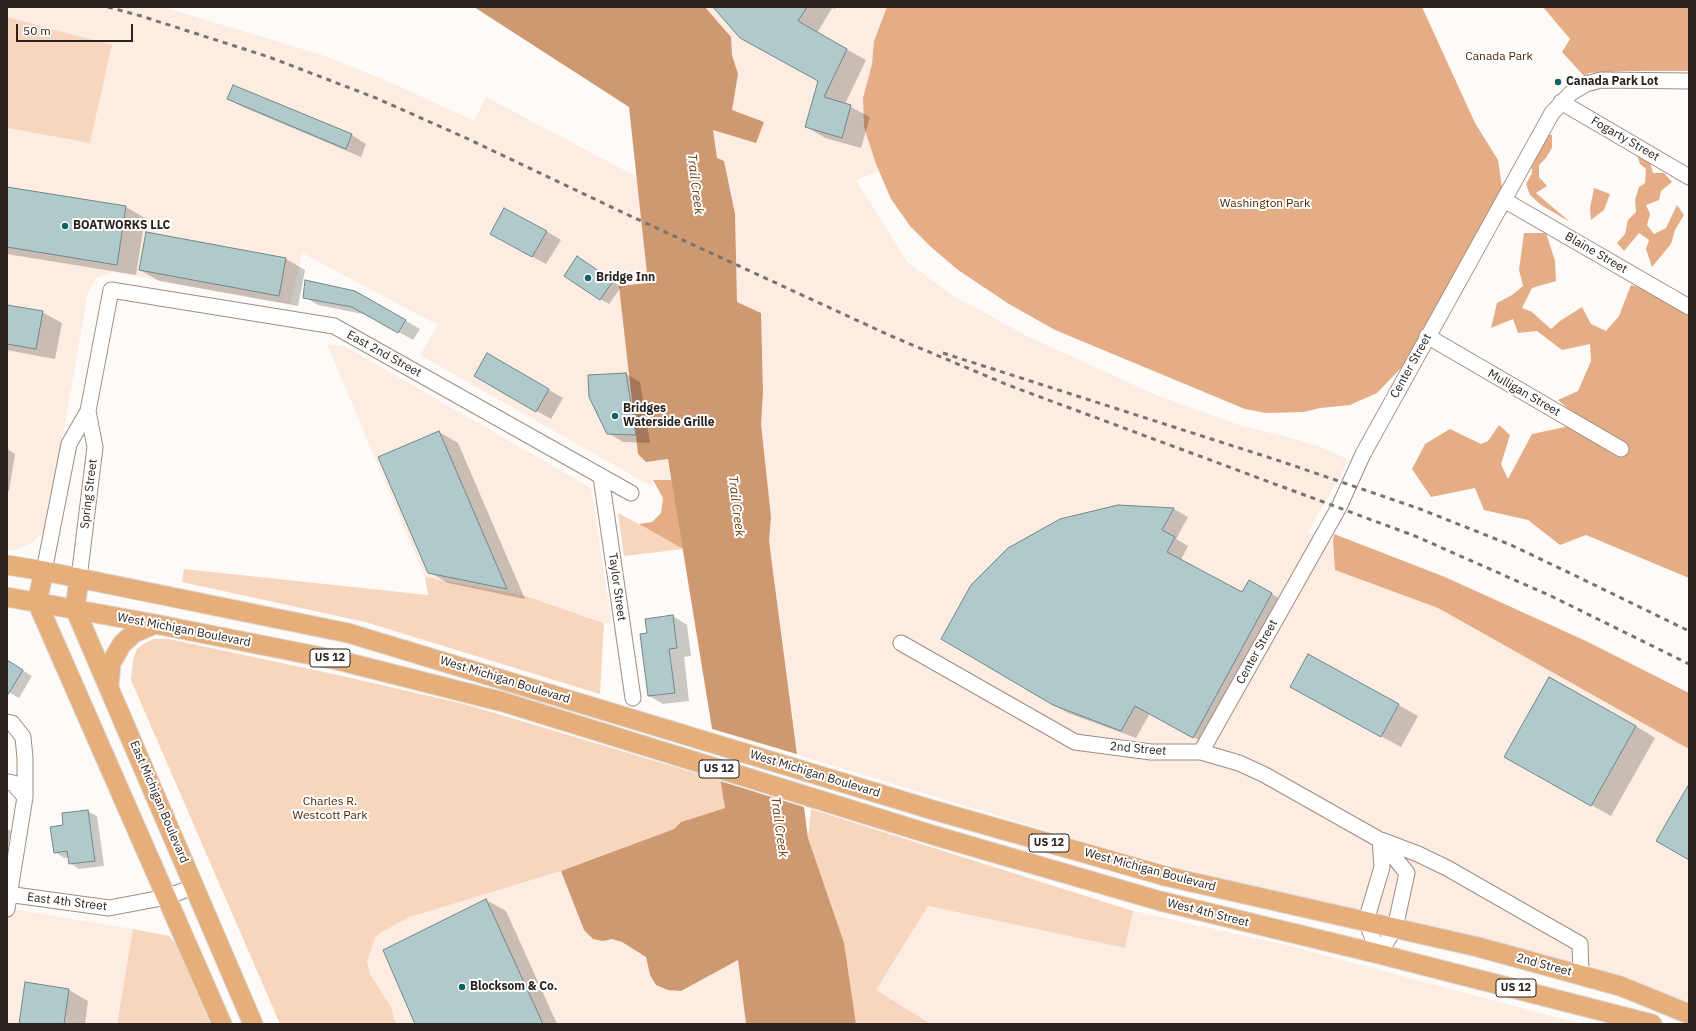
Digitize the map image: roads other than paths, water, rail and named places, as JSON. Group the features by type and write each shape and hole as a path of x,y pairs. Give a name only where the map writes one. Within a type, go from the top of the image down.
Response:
{"main road":[{"name":"US 12","path":"7,565 79,578"},
{"path":"44,571 37,602 222,1024"},
{"path":"75,609 79,578"},
{"name":"West Michigan Boulevard","path":"79,578 348,632 933,810 1166,876 1366,921"},
{"name":"US 12","path":"7,597 37,602"},
{"name":"West Michigan Boulevard","path":"37,602 337,660 503,702 936,836 1160,901"},
{"name":"East Michigan Boulevard","path":"75,609 254,1024"},
{"path":"109,686 111,663 122,644 134,633 155,624"},
{"name":"West 4th Street","path":"1160,901 1379,954"},
{"name":"2nd Street","path":"1366,921 1478,947 1620,986 1689,1014"},
{"name":"US 12","path":"1379,954 1652,1024"}],"street":[{"name":"Center Street","path":"1201,752 1339,507 1363,454 1427,336 1552,113 1571,93 1586,84 1600,80 1689,81"},
{"name":"Fogarty Street","path":"1561,102 1689,177"},
{"name":"Blaine Street","path":"1504,200 1689,307"},
{"name":"Spring Street","path":"44,571 69,444 88,411 111,290"},
{"name":"East 2nd Street","path":"111,290 334,326 630,493"},
{"name":"Mulligan Street","path":"1427,336 1622,449"},
{"name":"Spring Street","path":"79,578 95,447 88,411"},
{"name":"Taylor Street","path":"601,477 634,698"},
{"name":"2nd Street","path":"901,643 1075,742 1151,752 1201,752 1239,763 1265,775 1380,840 1407,873 1395,928 1379,954"},
{"path":"7,722 12,723 23,737 25,758 25,797 8,899"},
{"path":"7,782 13,783 25,797"},
{"path":"1379,954 1366,921 1382,867 1380,840 1418,854 1447,868 1580,944 1581,975"},
{"name":"East 4th Street","path":"8,899 109,908 167,897 195,886"}],"water":[{"name":"Trail Creek","path":"474,7 705,7 731,37 732,55 738,74 732,110 764,122 756,143 713,130 717,158 724,161 735,214 737,302 761,313 763,393 761,424 771,517 769,541 808,838 844,943 856,1024 746,1024 738,960 681,991 668,990 656,985 650,975 646,957 622,942 612,939 603,941 593,939 584,930 561,871 674,829 681,822 725,808 668,459 646,462 638,454 619,286 648,283 629,107"}],"railway":[{"path":"108,7 269,57 376,98 466,138 624,213 891,336 1008,385 1415,536 1551,596 1689,664"},
{"path":"943,353 1283,462 1420,509 1511,545 1689,631"}],"place":[{"name":"Canada Park Lot","path":"1558,82"},
{"name":"BOATWORKS LLC","path":"65,226"},
{"name":"Bridge Inn","path":"588,278"},
{"name":"Bridges Waterside Grille","path":"615,416"},
{"name":"Blocksom & Co.","path":"462,987"}],"park label":[{"name":"Canada Park","path":"1499,57"},
{"name":"Washington Park","path":"1265,204"},
{"name":"Charles R. Westcott Park","path":"330,809"}]}
